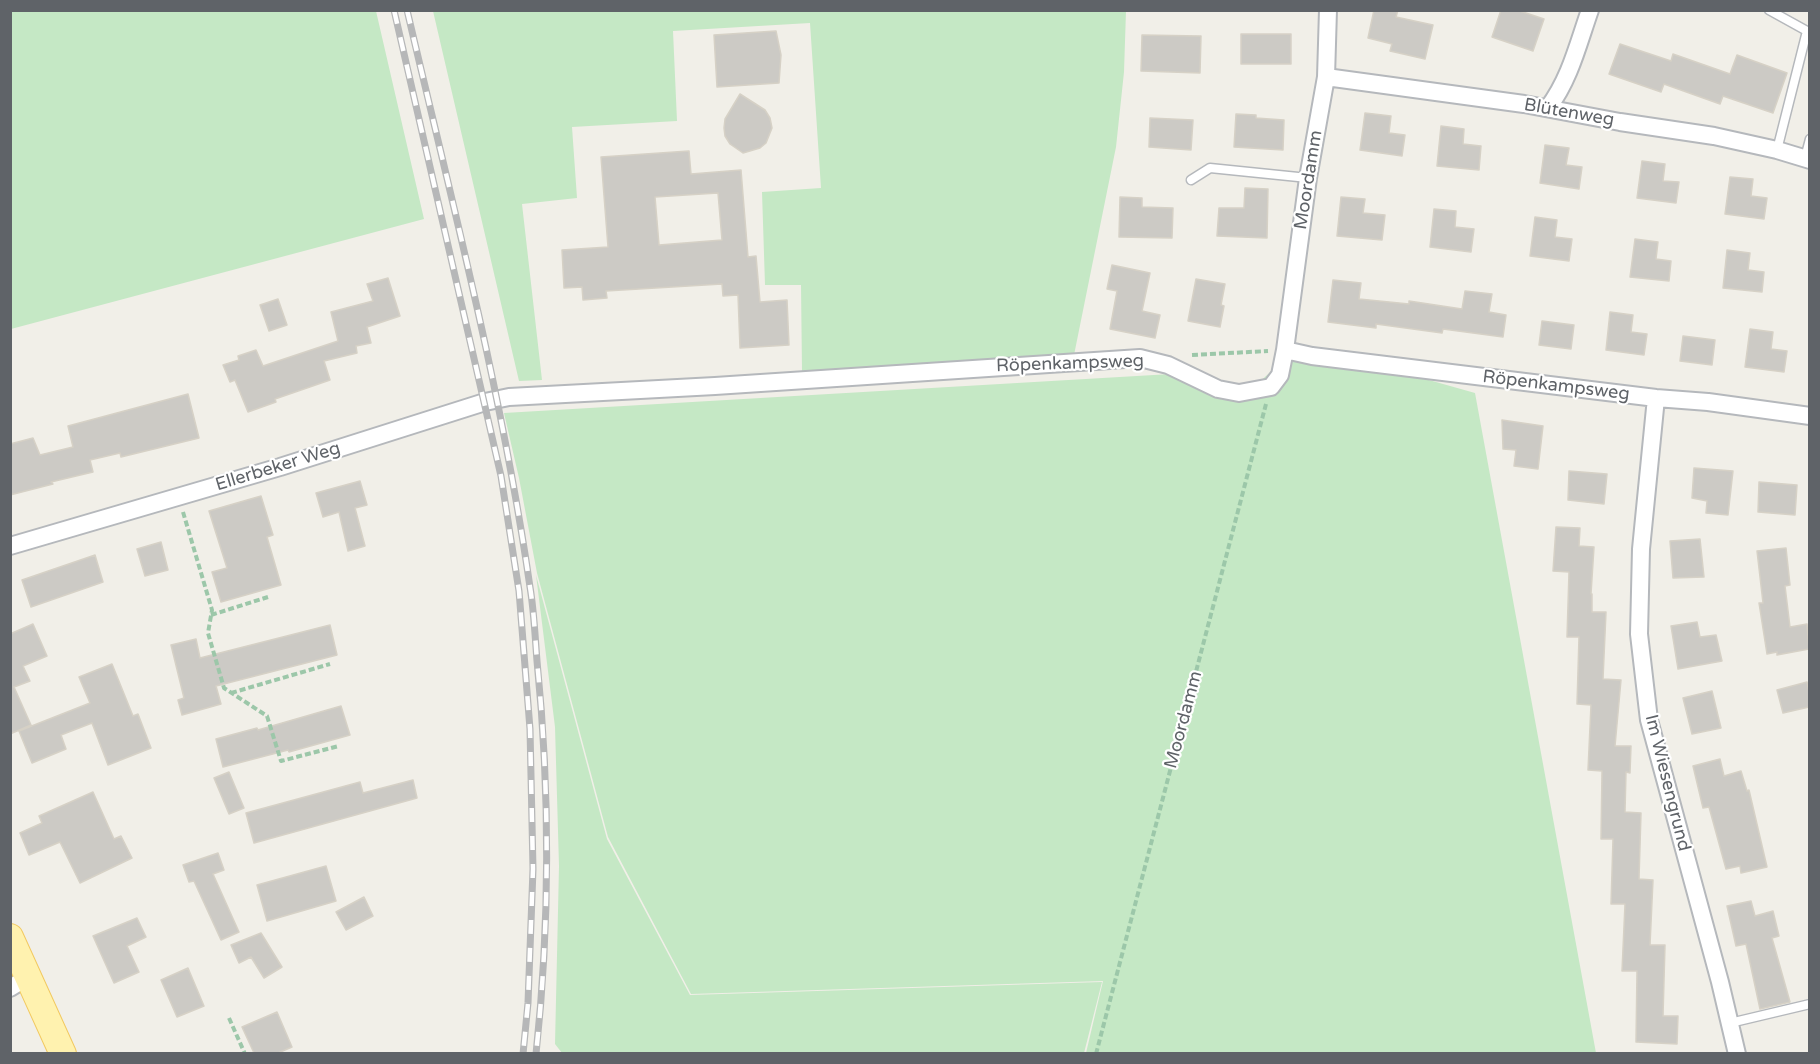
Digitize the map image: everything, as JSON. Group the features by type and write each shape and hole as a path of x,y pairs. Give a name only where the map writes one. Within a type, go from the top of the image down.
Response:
{"main road":[{"path":"10,937 19,983 63,1053"}],"street":[{"name":"Moordamm","path":"1285,350 1308,178 1326,77 1328,10"},
{"path":"1548,108 1558,94 1570,69 1590,10"},
{"name":"Blütenweg","path":"1326,77 1548,108 1620,122 1714,136 1807,159"},
{"path":"1271,387 1280,375 1285,350"},
{"name":"Röpenkampsweg","path":"1285,350 1312,356 1809,416"},
{"name":"Röpenkampsweg","path":"547,395 1140,358 1168,364 1218,389 1239,393 1271,387"},
{"name":"Ellerbeker Weg","path":"10,546 178,497 485,402 508,397 547,395"},
{"name":"Im Wiesengrund","path":"1656,398 1641,558 1640,634 1649,720 1737,1053"}],"lane":[{"path":"1769,10 1807,31 1777,150"},
{"path":"1807,159 1809,139"},
{"path":"1191,180 1210,168 1308,178"},
{"path":"1730,1023 1809,1004"}],"path":[{"path":"1185,355 1285,350"},
{"name":"Moordamm","path":"1096,1053 1271,387"},
{"path":"178,497 212,610 207,633 224,688 267,716 281,760 339,746"},
{"path":"211,616 268,597"},
{"path":"231,693 330,664"},
{"path":"229,1018 245,1053"}],"green space":[{"path":"11,10 376,11 424,219 11,329"},
{"path":"433,11 1126,11 1124,72 1116,147 1073,360 802,371 801,285 765,285 762,192 821,188 810,23 673,31 677,121 572,127 577,198 522,204 542,380 519,381"},
{"path":"1301,344 1475,393 1596,1053 1086,1053 1103,981 691,994 608,837 537,573 504,413 1171,374 1212,397 1231,399 1243,397"},
{"path":"536,575 607,839 690,995 1102,982 1084,1053 562,1053 555,1044 559,866 555,727"}],"building":[{"path":"1374,10 1398,10 1396,17 1433,25 1425,59 1390,51 1392,44 1368,38"},
{"path":"1501,10 1517,10 1544,19 1533,51 1492,37"},
{"path":"776,31 781,55 779,83 717,87 714,35"},
{"path":"1241,34 1291,34 1291,64 1241,64"},
{"path":"1142,35 1201,36 1200,73 1141,71"},
{"path":"1620,44 1671,61 1673,54 1730,74 1737,55 1787,73 1773,113 1723,96 1720,104 1664,84 1661,92 1609,74"},
{"path":"740,94 765,110 772,128 766,143 760,148 743,153 730,144 725,136 724,128 725,119"},
{"path":"1365,113 1391,116 1389,133 1405,135 1402,156 1360,150"},
{"path":"1236,114 1284,120 1283,150 1234,147"},
{"path":"1150,118 1193,120 1191,150 1149,147"},
{"path":"1441,126 1464,129 1463,144 1481,146 1479,170 1437,166"},
{"path":"1545,145 1569,148 1566,165 1582,167 1579,189 1540,183"},
{"path":"689,151 691,174 741,170 748,257 756,256 760,302 787,300 789,345 740,348 738,295 723,296 722,284 606,291 607,298 583,300 582,287 564,288 562,250 608,247 601,157","holes":["718,193 722,240 659,245 655,197"]},
{"path":"1642,161 1665,164 1663,181 1679,182 1676,203 1637,198"},
{"path":"1730,177 1753,179 1751,196 1767,198 1764,219 1725,214"},
{"path":"1245,188 1268,189 1267,238 1217,236 1219,208 1244,208"},
{"path":"1120,197 1142,198 1142,207 1173,208 1172,238 1119,237"},
{"path":"1341,197 1365,199 1363,213 1385,215 1382,240 1337,236"},
{"path":"1434,209 1456,211 1455,227 1474,229 1471,252 1430,247"},
{"path":"1535,217 1557,220 1555,237 1572,239 1569,261 1530,256"},
{"path":"1635,239 1658,242 1656,259 1671,261 1669,281 1630,277"},
{"path":"1727,250 1750,253 1748,270 1764,272 1762,292 1723,288"},
{"path":"1112,265 1150,273 1142,311 1160,315 1155,338 1110,329 1117,291 1107,289"},
{"path":"388,278 400,316 367,327 371,343 356,346 357,353 324,361 330,380 275,399 276,402 248,412 235,380 230,382 223,365 239,360 238,356 256,350 263,366 338,341 331,312 373,301 367,284"},
{"path":"1196,279 1225,284 1220,327 1188,321"},
{"path":"1333,280 1361,283 1359,299 1409,304 1409,301 1462,309 1465,291 1492,294 1489,312 1506,315 1503,337 1443,329 1442,333 1376,324 1376,328 1328,322"},
{"path":"278,299 287,325 269,331 260,305"},
{"path":"1610,312 1633,315 1631,332 1647,334 1644,355 1606,350"},
{"path":"1542,321 1574,325 1571,349 1539,345"},
{"path":"1750,329 1773,332 1771,349 1787,351 1784,372 1745,367"},
{"path":"1683,336 1715,340 1712,365 1680,361"},
{"path":"188,394 199,438 121,457 120,453 90,460 93,472 10,495 10,444 33,438 40,455 73,447 68,426"},
{"path":"1502,420 1543,426 1538,469 1514,466 1516,450 1503,449"},
{"path":"1694,468 1733,471 1728,515 1706,513 1707,501 1692,498"},
{"path":"1569,471 1607,474 1604,504 1568,500"},
{"path":"360,481 367,505 355,508 365,546 348,551 339,512 323,517 316,493"},
{"path":"1759,482 1797,485 1795,515 1758,512"},
{"path":"261,496 273,535 267,537 281,585 221,602 212,572 227,568 209,511"},
{"path":"1556,527 1580,528 1579,546 1594,547 1592,612 1606,612 1603,679 1621,680 1615,746 1631,746 1630,773 1626,772 1625,812 1641,813 1639,879 1653,880 1650,945 1665,945 1663,1016 1678,1016 1677,1044 1636,1042 1637,971 1622,971 1625,904 1611,904 1613,839 1601,839 1602,771 1588,770 1591,705 1577,704 1579,637 1567,637 1569,572 1553,571"},
{"path":"1700,539 1704,577 1673,578 1670,541"},
{"path":"161,542 168,570 145,576 137,549"},
{"path":"1786,548 1790,585 1785,586 1790,627 1807,624 1809,649 1777,655 1777,652 1767,654 1759,603 1763,603 1757,551"},
{"path":"95,555 103,582 31,607 22,580"},
{"path":"1697,622 1700,637 1716,635 1722,661 1678,669 1671,626"},
{"path":"33,624 47,656 23,666 30,681 14,687 31,725 10,734 10,634"},
{"path":"330,625 337,655 216,686 221,704 182,715 178,700 184,698 171,645 196,639 200,658"},
{"path":"112,664 133,716 138,714 151,748 108,765 92,723 61,735 66,749 32,763 19,731 90,703 79,677"},
{"path":"1807,682 1809,707 1783,713 1777,690"},
{"path":"1712,691 1721,728 1692,734 1683,698"},
{"path":"341,706 350,735 223,767 216,739 257,728 258,730"},
{"path":"1720,759 1724,776 1741,771 1747,791 1749,790 1767,867 1741,873 1740,866 1726,869 1709,807 1703,808 1693,766"},
{"path":"229,772 244,808 229,814 214,778"},
{"path":"413,780 417,798 254,843 246,813 360,782 363,793"},
{"path":"93,792 114,839 121,836 132,858 80,883 60,842 29,855 20,833 42,823 39,816"},
{"path":"218,853 224,870 213,874 239,932 221,940 194,881 189,882 183,865"},
{"path":"326,866 336,901 267,921 257,885"},
{"path":"364,897 373,916 346,930 336,912"},
{"path":"1751,901 1755,916 1773,911 1779,936 1772,938 1790,1002 1760,1009 1746,944 1736,946 1727,906"},
{"path":"137,918 146,937 127,946 139,972 114,983 93,936"},
{"path":"261,933 282,967 264,978 251,957 239,963 231,945"},
{"path":"188,968 204,1006 177,1017 161,980"},
{"path":"277,1012 292,1047 278,1053 254,1053 242,1027"}],"railway":[{"path":"394,10 501,476 519,591 530,729 533,869 528,1003 523,1054"},
{"path":"407,10 491,370 519,514 532,605 544,759 547,857 544,956 536,1054"}]}
